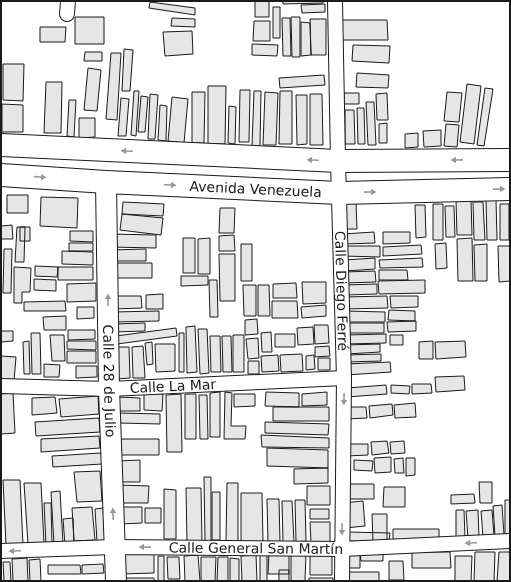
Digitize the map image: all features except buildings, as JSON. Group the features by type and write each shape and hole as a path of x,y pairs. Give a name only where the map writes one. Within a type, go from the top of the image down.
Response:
{"main road":[{"path":"1,145 338,161 510,160"},
{"name":"Avenida Venezuela","path":"1,175 106,182 339,193 510,189"}],"street":[{"name":"Calle Diego Ferré","path":"335,1 344,378 342,581"},
{"name":"Calle 28 de Julio","path":"106,182 109,389 116,581"},
{"name":"Calle La Mar","path":"1,386 109,389 344,378"},
{"name":"Calle General San Martín","path":"1,551 114,547 342,549 510,541"}]}
